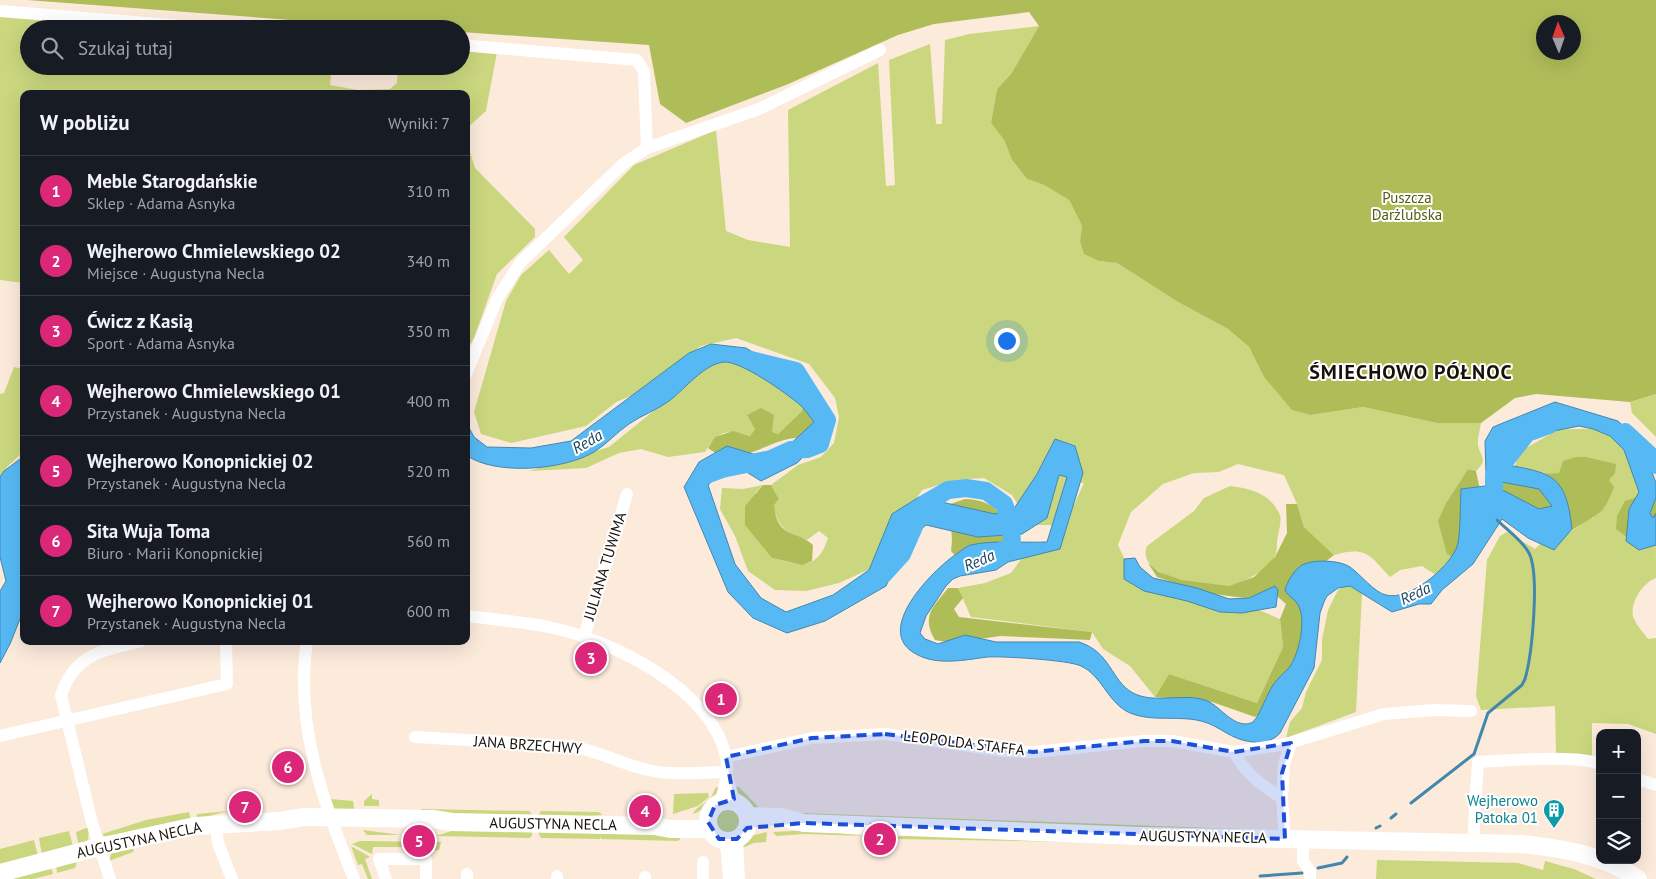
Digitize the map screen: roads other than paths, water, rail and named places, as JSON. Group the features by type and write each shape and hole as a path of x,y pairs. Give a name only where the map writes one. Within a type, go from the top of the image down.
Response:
{"main road":[{"path":"728,802 740,805 739,831 713,835 709,822 711,810 728,802"},
{"name":"AUGUSTYNA NECLA","path":"739,831 781,817 804,823 1140,836 1474,842 1555,847 1596,859"},
{"name":"AUGUSTYNA NECLA","path":"0,873 166,831 216,824 280,821 304,826 332,822 434,827 452,822 654,826 709,822"},
{"name":"AUGUSTYNA NECLA","path":"1604,864 1620,879"},
{"name":"AUGUSTYNA NECLA","path":"1609,864 1627,871 1638,879"}],"street":[{"path":"0,11 110,20"},
{"path":"470,46 636,60 644,72 647,148"},
{"path":"470,364 497,299 520,263 623,164 647,148 759,109 880,50"},
{"name":"JULIANA TUWIMA","path":"584,637 627,494"},
{"path":"470,617 550,628 584,637 643,664 669,680 692,699 719,737 726,757 728,802"},
{"path":"110,879 99,847 61,695 67,677 77,665 98,652 125,645"},
{"path":"0,736 227,684 226,645"},
{"path":"307,645 304,689 310,748 332,822 354,879"},
{"name":"LEOPOLDA STAFFA","path":"726,757 812,738 885,734 1004,751 1033,752 1144,741 1172,741 1234,752 1291,743 1384,714 1434,710 1471,712"},
{"name":"JANA BRZECHWY","path":"415,737 587,748 647,770 669,774 726,772"},
{"path":"1286,839 1282,774 1291,743"},
{"path":"1234,752 1243,769 1257,783 1282,798"},
{"path":"1474,842 1478,762 1556,759 1596,762"},
{"path":"1641,780 1656,785"},
{"path":"216,824 218,843 232,879"},
{"path":"729,879 739,831"},
{"path":"738,879 739,831"},
{"path":"1303,839 1303,860 1310,871 1310,879"},
{"path":"386,879 379,859 426,859 426,879"},
{"path":"703,862 703,879"},
{"path":"0,873 0,879"}],"water":[{"path":"711,344 746,348 787,373 826,404 829,431 797,463 761,481 732,463 708,485 735,564 761,598 786,612 833,595 869,570 892,514 919,497 995,514 1013,510 1037,474 1055,439 1075,446 1083,473 1060,549 1008,562 996,570 960,576 953,579 946,586 926,616 920,633 925,639 938,644 965,635 996,642 1079,642 1098,652 1120,681 1133,693 1150,698 1196,698 1205,700 1232,719 1244,724 1251,723 1257,716 1270,690 1290,667 1297,652 1302,628 1301,613 1298,604 1285,590 1291,576 1302,565 1319,561 1346,565 1377,591 1382,594 1395,596 1426,582 1436,574 1456,549 1459,538 1461,489 1493,485 1539,509 1552,506 1539,489 1496,481 1486,473 1485,441 1493,427 1555,402 1618,421 1641,443 1656,483 1656,498 1650,513 1653,518 1656,513 1656,545 1639,550 1626,541 1629,509 1639,492 1624,450 1610,436 1579,426 1524,434 1501,453 1502,464 1545,474 1561,487 1566,497 1572,529 1554,550 1528,538 1502,519 1473,564 1442,590 1431,604 1419,604 1392,612 1350,586 1338,588 1327,596 1324,602 1320,613 1314,668 1280,733 1271,740 1264,742 1245,741 1201,721 1144,717 1126,711 1114,701 1094,675 1081,666 1074,664 1050,660 1006,657 951,661 933,660 916,654 904,644 900,631 903,617 911,602 933,574 963,549 971,545 988,543 1047,542 1067,477 1059,475 1047,518 1022,534 978,537 926,525 906,543 886,586 825,621 787,633 753,618 728,592 684,487 699,462 727,446 773,460 814,422 799,404 752,372 732,363 724,362 709,367 669,401 629,424 594,452 565,463 530,468 511,468 494,466 470,457 470,430 474,437 487,447 531,448 571,441 689,353"},
{"path":"20,459 20,619 0,663 0,591 6,581 0,557 0,477 4,471"},
{"path":"1135,558 1140,567 1153,578 1197,588 1229,599 1249,598 1275,586 1278,590 1276,607 1242,613 1220,612 1187,601 1144,591 1124,579 1124,559"}],"waterway":[{"name":"Reda","path":"703,476 722,469 771,459 791,450 807,449 820,444 827,420 796,371 751,360"},
{"name":"Reda","path":"1494,510 1494,475 1527,433 1549,425"},
{"name":"Reda","path":"1625,432 1653,458 1656,465"},
{"name":"Reda","path":"883,575 902,554 924,504 948,490 966,488 986,491 1004,504 1011,524 1012,546 993,555"},
{"path":"1411,803 1474,754 1488,713 1522,685 1525,679 1534,615 1532,564 1529,553 1523,544 1497,520"},
{"path":"1391,818 1396,814"},
{"path":"1376,828 1380,826"},
{"path":"1318,868 1342,863 1347,857"},
{"path":"1260,876 1302,873"}],"place":[{"name":"Ćwicz z Kasią","path":"591,658"},
{"name":"Meble Starogdańskie","path":"721,699"},
{"name":"Sita Wuja Toma","path":"288,767"},
{"name":"Wejherowo Konopnickiej 01","path":"245,807"},
{"name":"Wejherowo Chmielewskiego 01","path":"645,811"},
{"name":"Wejherowo Patoka 01","path":"1554,829"},
{"name":"Wejherowo Chmielewskiego 02","path":"880,839"},
{"name":"Wejherowo Konopnickiej 02","path":"419,841"}],"district":[{"name":"ŚMIECHOWO PÓŁNOC","path":"1411,372"}],"park label":[{"name":"Puszcza Darżlubska","path":"1407,206"}]}
